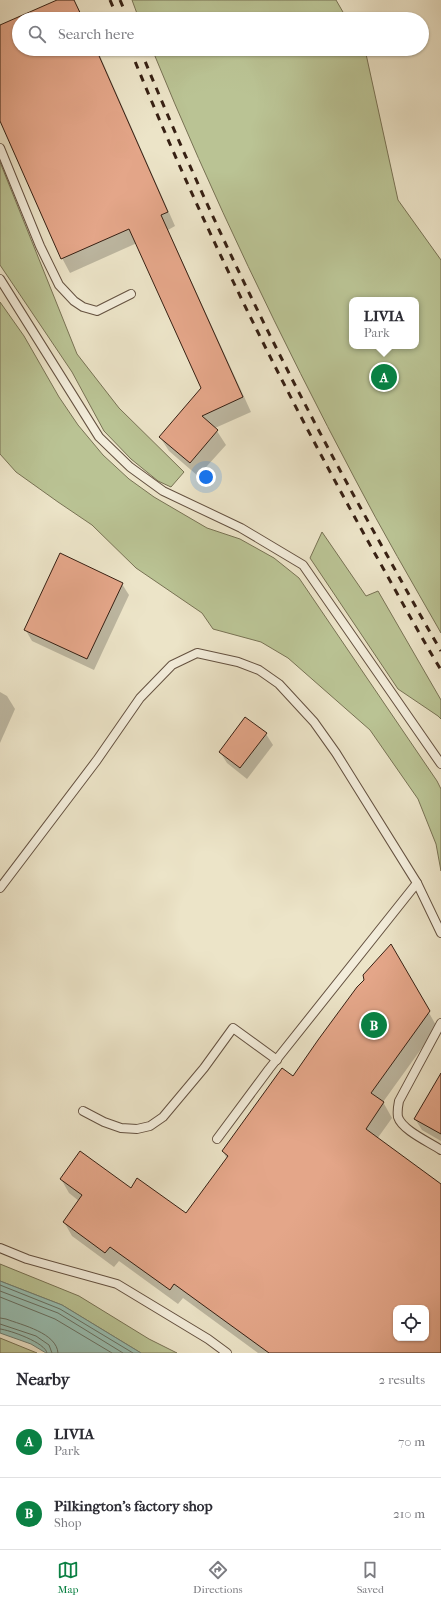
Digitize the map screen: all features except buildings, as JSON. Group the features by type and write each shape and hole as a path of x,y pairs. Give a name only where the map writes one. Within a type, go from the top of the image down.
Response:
{"lane":[{"path":"0,148 40,246 60,285 74,301 83,307 97,311 131,294"},
{"path":"0,280 99,437 130,467 164,491 241,528 303,565 441,764"},
{"path":"0,888 97,760 140,698 172,665 197,653 238,662 259,670 279,684 314,722 336,753 417,883 441,933"},
{"path":"217,1139 277,1060 417,883"},
{"path":"441,1023 399,1101 398,1116 400,1122 408,1130 441,1150"},
{"path":"83,1111 104,1122 121,1128 137,1129 150,1126 163,1117 204,1068 233,1028 277,1060"},
{"path":"0,1248 27,1259 117,1284 208,1339 227,1353"}],"green space":[{"path":"132,0 336,0 343,12 136,12"},
{"path":"155,56 366,56 398,200 441,260 441,633 365,498 327,426 248,267 199,159"},
{"path":"0,162 77,354 119,408 184,472 171,487 158,481 131,459 104,431 72,372 0,265"},
{"path":"0,302 24,336 59,397 78,425 103,455 129,479 154,497 207,528 240,539 274,558 299,578 441,789 441,871 436,844 418,799 370,730 288,658 261,642 213,629 202,613 136,568 92,525 16,472 0,454"},
{"path":"322,532 366,596 378,591 441,700 441,719 398,689 310,558"},
{"path":"0,1264 79,1296 149,1339 177,1353 141,1353 62,1305 0,1281"},
{"path":"0,1338 37,1353 0,1353"}],"water":[{"path":"0,1281 62,1305 141,1353 46,1353 31,1344 0,1333"}],"railway":[{"path":"110,0 115,12"},
{"path":"120,0 125,12"},
{"path":"133,56 185,178 275,367 340,491 441,670"},
{"path":"143,56 224,240 316,426 441,651"}],"place":[{"name":"LIVIA","path":"384,377"},
{"name":"Pilkington's factory shop","path":"374,1025"}]}
